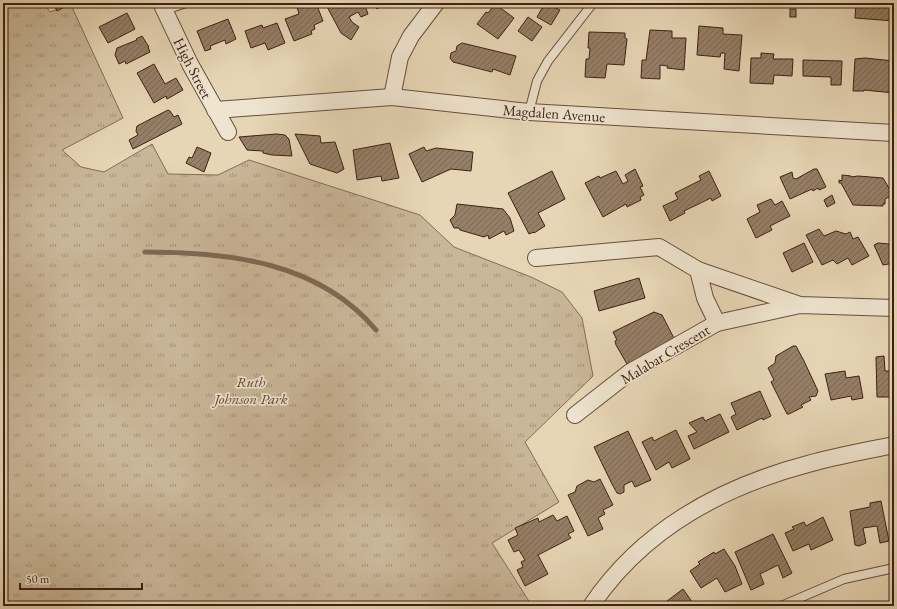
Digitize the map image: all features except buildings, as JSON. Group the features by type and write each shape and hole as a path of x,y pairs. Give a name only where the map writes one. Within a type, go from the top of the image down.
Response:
{"street":[{"path":"392,97 400,57 411,36 436,3"},
{"name":"High Street","path":"163,7 214,110 228,132"},
{"name":"Magdalen Avenue","path":"214,110 392,97 529,112 894,133"},
{"name":"Malabar Crescent","path":"536,258 659,247 698,270 800,305"},
{"name":"Malabar Crescent","path":"698,270 706,298 717,323"},
{"name":"Malabar Crescent","path":"575,415 630,372 717,323 800,305 894,308"},
{"path":"591,606 616,572 652,538 704,502 758,479 808,463 894,445"}],"lane":[{"path":"163,7 186,3"},
{"path":"529,112 537,81 548,61 593,3"},
{"path":"781,606 844,579 894,568"}],"green space":[{"name":"Ruth Johnson Park","path":"3,3 44,3 50,12 71,5 123,118 62,150 81,167 104,172 152,144 168,174 218,175 249,160 420,215 454,247 531,277 562,292 582,318 593,376 525,442 559,502 492,543 532,606 3,606"}],"waterway":[{"path":"145,252 209,255 240,259 271,266 300,275 328,289 353,307 376,330"}]}
